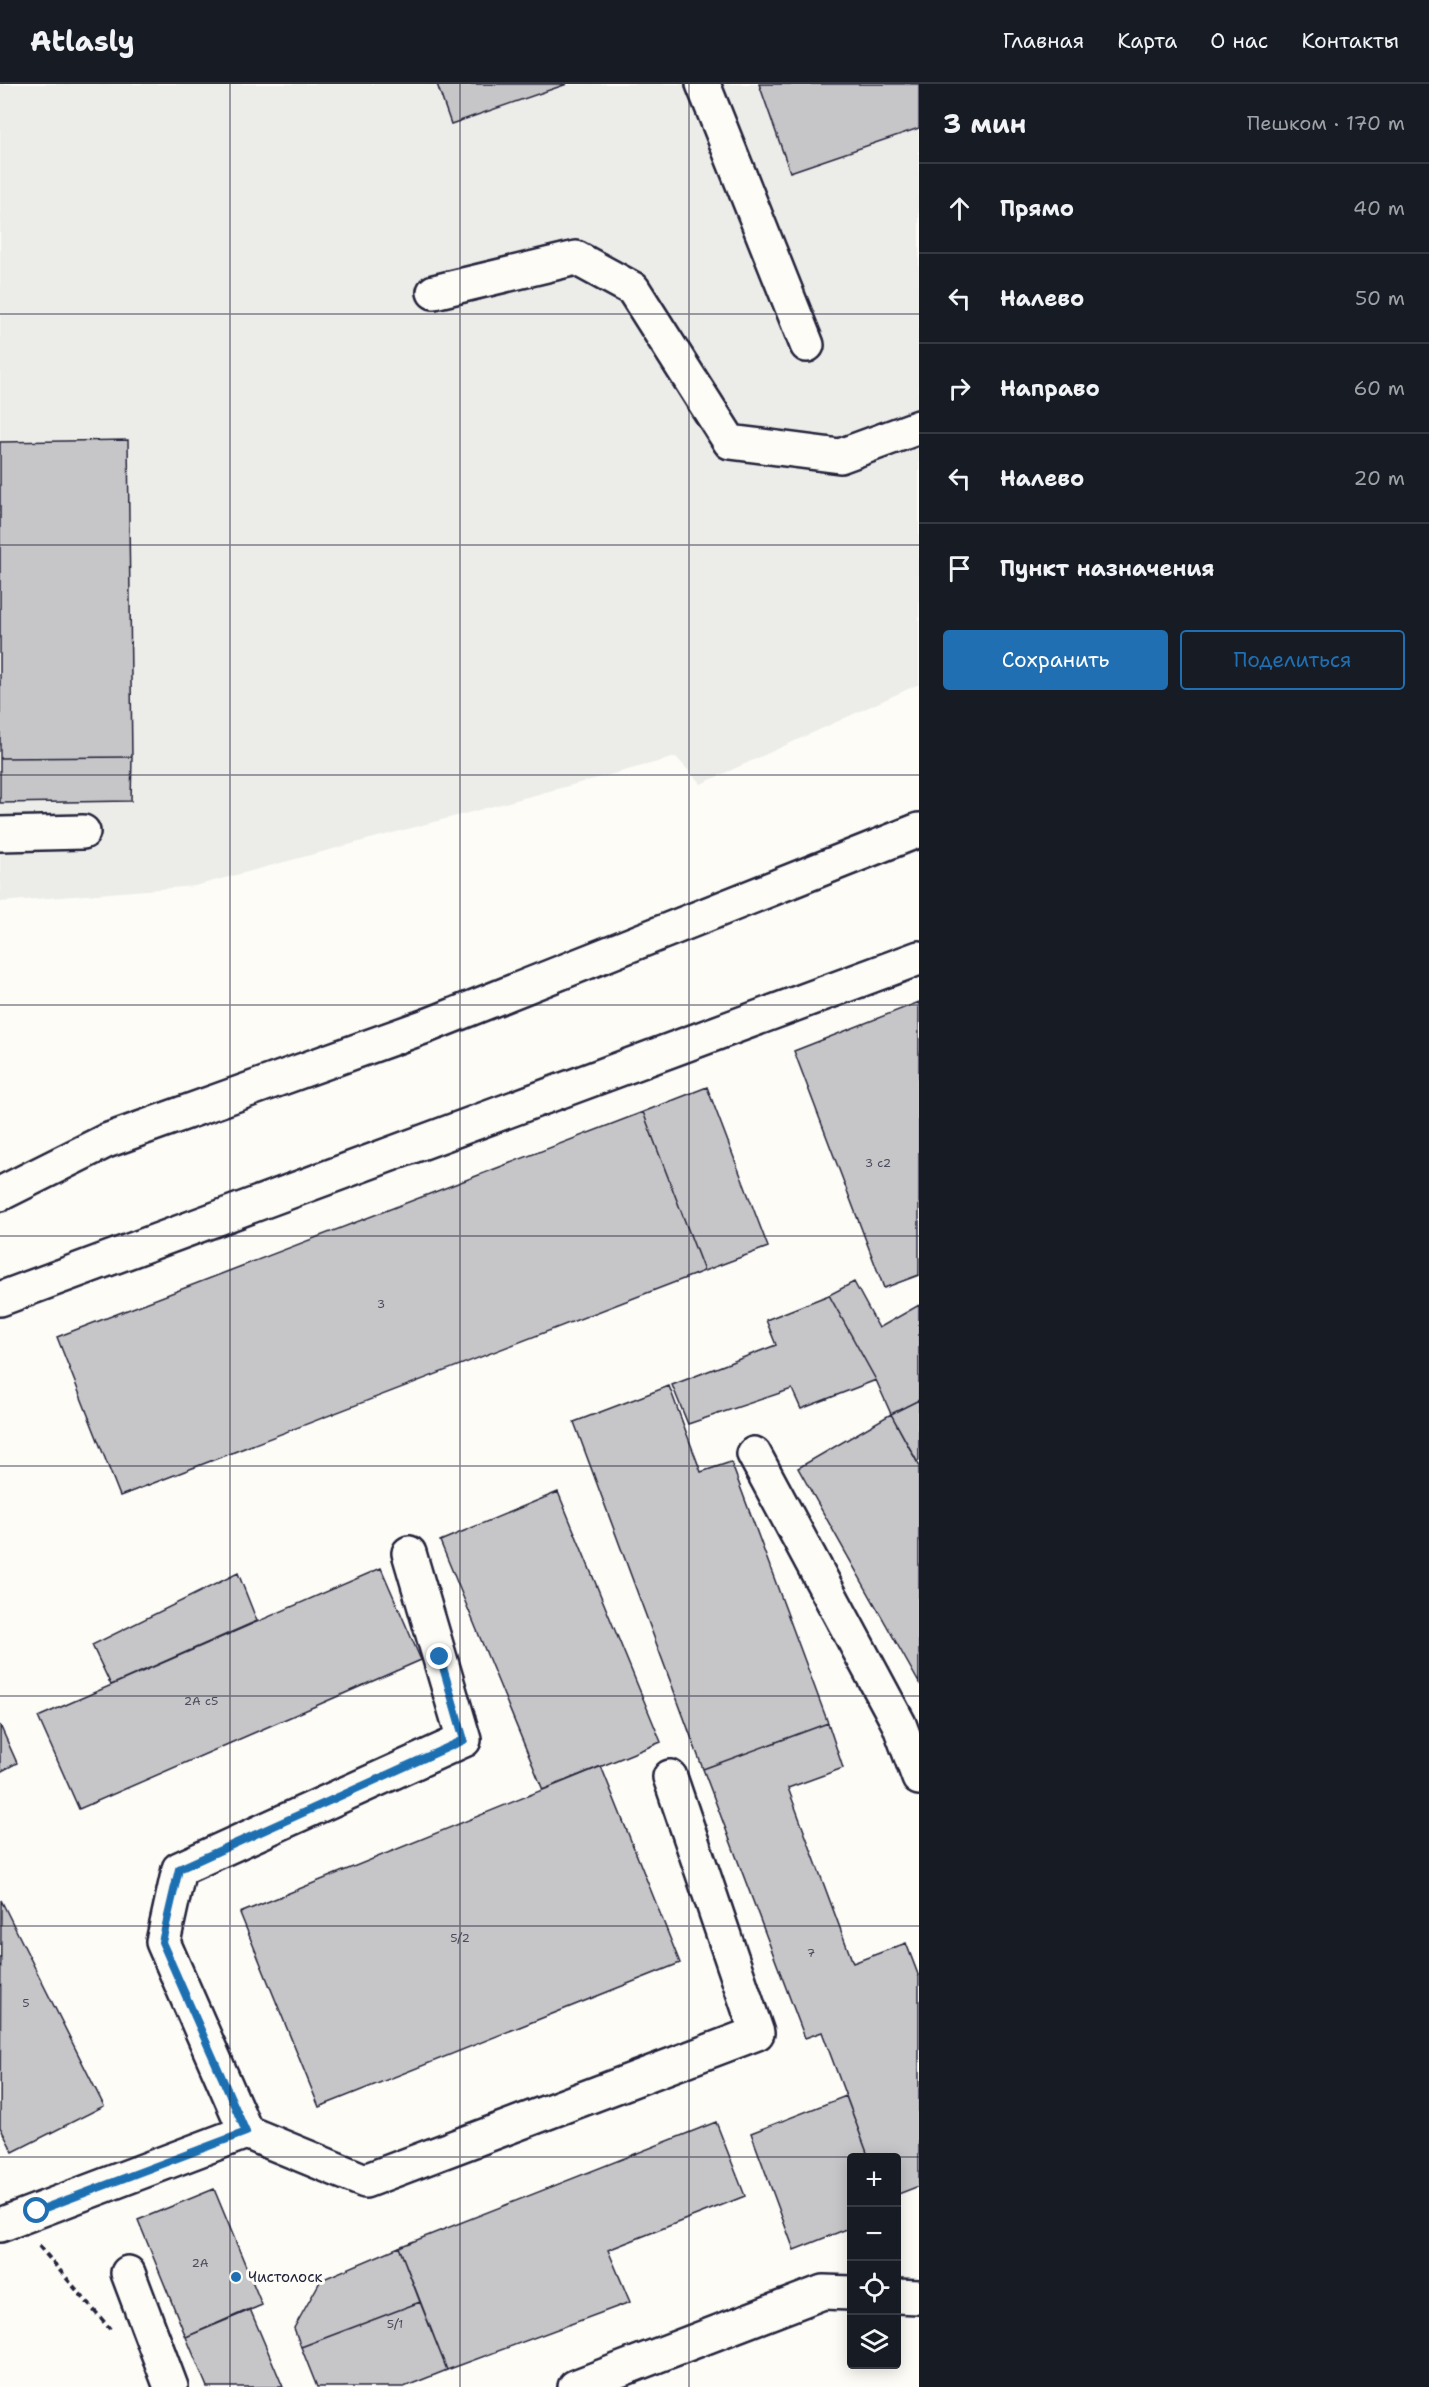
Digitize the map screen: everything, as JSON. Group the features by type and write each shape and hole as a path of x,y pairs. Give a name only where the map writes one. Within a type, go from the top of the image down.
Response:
{"street":[{"path":"703,84 807,345"},
{"path":"434,292 576,258 633,290 730,442 840,456 919,427"},
{"path":"0,1194 106,1141 429,1025 919,830"},
{"path":"0,834 83,832"},
{"path":"0,1299 919,958"},
{"path":"754,1454 899,1724 919,1778"},
{"path":"246,2132 162,1942 179,1869 464,1740 409,1553"},
{"path":"8,2222 246,2132 365,2181 757,2033 670,1777"},
{"path":"128,2273 171,2387"},
{"path":"575,2387 822,2292 847,2293"},
{"path":"901,2296 919,2297"}],"path":[{"path":"8,2222 114,2334"}],"shaded area":[{"path":"0,84 919,84 919,684 701,784 676,757 195,886 0,902"}],"building":[{"path":"437,84 567,84 451,124"},
{"path":"759,84 919,84 919,128 790,172"},
{"path":"128,440 132,757 0,758 0,442"},
{"path":"132,757 131,801 0,803 0,758"},
{"path":"919,1002 919,1275 884,1288 794,1051"},
{"path":"707,1087 768,1247 704,1271 643,1112"},
{"path":"643,1112 704,1271 120,1496 57,1337"},
{"path":"854,1282 879,1328 919,1305 919,1400 891,1414 876,1380 829,1295"},
{"path":"829,1295 876,1380 801,1409 792,1389 688,1424 672,1385 776,1345 766,1320"},
{"path":"669,1386 701,1472 731,1462 828,1723 703,1769 574,1422"},
{"path":"919,1400 919,1461 917,1462 891,1414"},
{"path":"891,1414 919,1465 919,1683 798,1468"},
{"path":"558,1492 661,1742 543,1790 440,1541"},
{"path":"381,1568 421,1660 79,1809 38,1717"},
{"path":"238,1573 257,1621 111,1685 92,1645"},
{"path":"828,1723 843,1768 788,1788 853,1963 906,1943 919,1977 919,2186 901,2193 901,2153 867,2153 822,2032 805,2038 703,1769"},
{"path":"0,1725 17,1763 0,1772"},
{"path":"601,1766 680,1963 319,2107 240,1913"},
{"path":"1,1900 104,2106 13,2152 0,2127"},
{"path":"846,2096 867,2153 847,2153 847,2229 794,2250 751,2133"},
{"path":"716,2122 745,2196 608,2250 630,2302 447,2370 399,2247"},
{"path":"214,2189 262,2305 186,2337 138,2220"},
{"path":"399,2247 420,2302 301,2347 294,2328 321,2280"},
{"path":"420,2302 447,2370 404,2387 317,2387 301,2347"},
{"path":"250,2309 283,2387 207,2387 186,2337"}],"place":[{"name":"Чистолоск","path":"236,2277"}],"route":[{"path":"37,2211 246,2132 162,1942 179,1869 464,1740 440,1657"}]}
